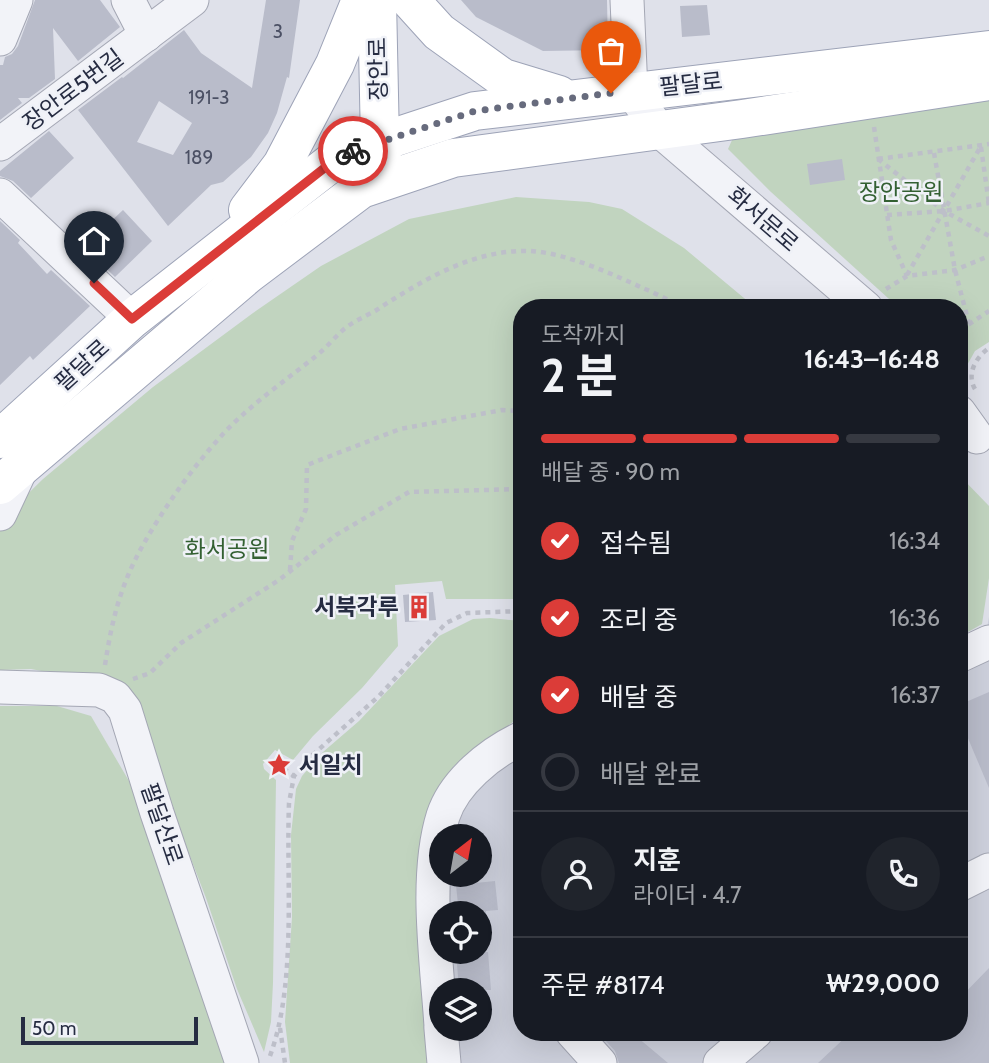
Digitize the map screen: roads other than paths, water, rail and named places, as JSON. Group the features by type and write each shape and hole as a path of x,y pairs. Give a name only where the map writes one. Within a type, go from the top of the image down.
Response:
{"main road":[{"path":"218,251 282,165 335,64 361,0"},
{"name":"장안로","path":"377,0 380,142 385,179"},
{"path":"410,0 439,33 503,78 571,99"},
{"name":"팔달로","path":"8,463 132,319 341,155 475,111 989,50"},
{"name":"팔달로","path":"8,463 248,274 361,189 385,179 453,158 660,131 989,81"}],"street":[{"path":"0,39 16,0"},
{"name":"장안로5번길","path":"128,0 146,35"},
{"name":"장안로5번길","path":"0,145 192,0"},
{"path":"627,0 631,91"},
{"name":"화서문로","path":"631,91 660,131 855,299"},
{"path":"0,195 132,319"},
{"path":"0,514 8,463"},
{"path":"968,652 989,642"},
{"name":"팔달산로","path":"0,687 99,691 115,697 125,710 157,813 255,1061"},
{"path":"439,978 434,865 443,815 461,784 484,762 513,744"},
{"path":"968,880 989,870"},
{"path":"442,1041 443,1063"},
{"path":"580,1041 600,1063"},
{"path":"720,1063 746,1041"}],"place":[{"name":"서북각루","path":"419,607"},
{"name":"서일치","path":"279,765"}],"park label":[{"name":"장안공원","path":"901,192"},
{"name":"화서공원","path":"227,549"}]}
